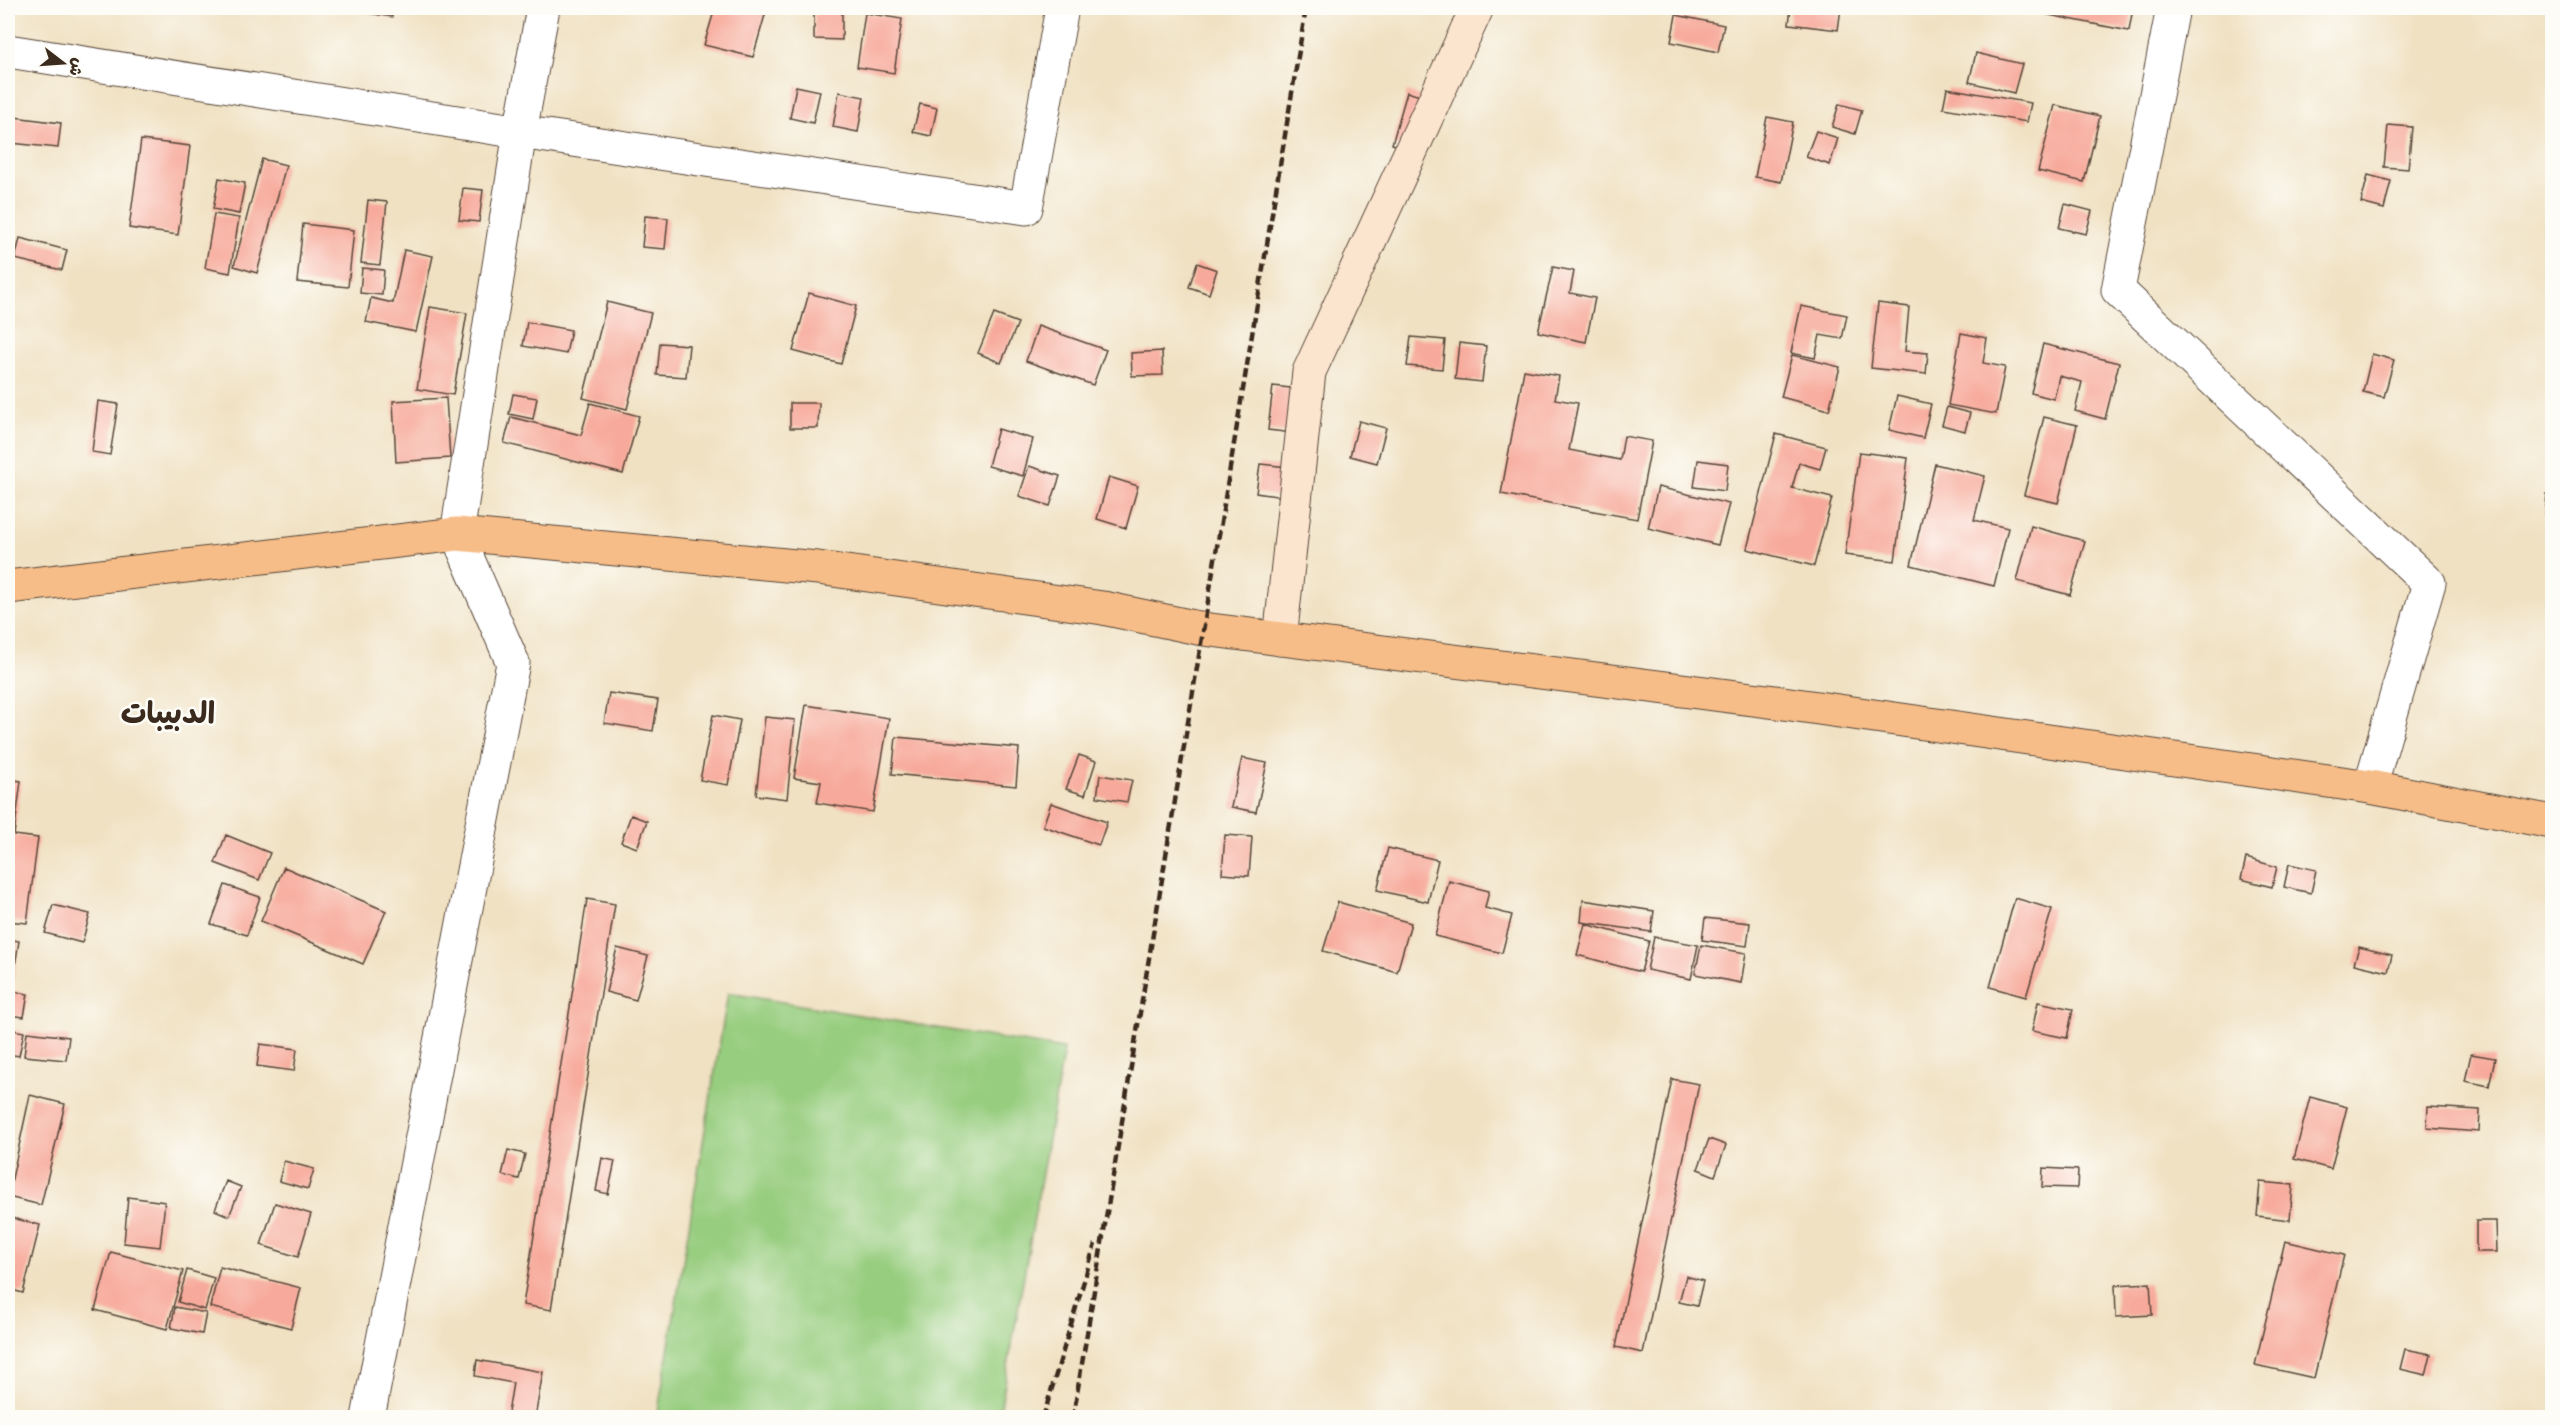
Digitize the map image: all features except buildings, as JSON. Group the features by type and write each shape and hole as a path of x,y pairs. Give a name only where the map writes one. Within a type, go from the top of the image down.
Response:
{"main road":[{"path":"8,587 457,534 818,568 1103,608 1203,629 1776,702 2370,787 2553,822"}],"street":[{"path":"368,1418 513,663 457,534 520,132 543,8"},
{"path":"8,51 520,132 1026,207 1062,8"},
{"path":"1280,639 1309,372 1477,8"},
{"path":"2173,8 2118,290 2429,583 2370,787"}],"green space":[{"path":"728,993 1064,1049 999,1417 657,1417"}],"railway":[{"path":"1073,1418 1306,8"},
{"path":"1043,1418 1095,1244"}],"district":[{"name":"الدبيبات","path":"168,713"}]}
